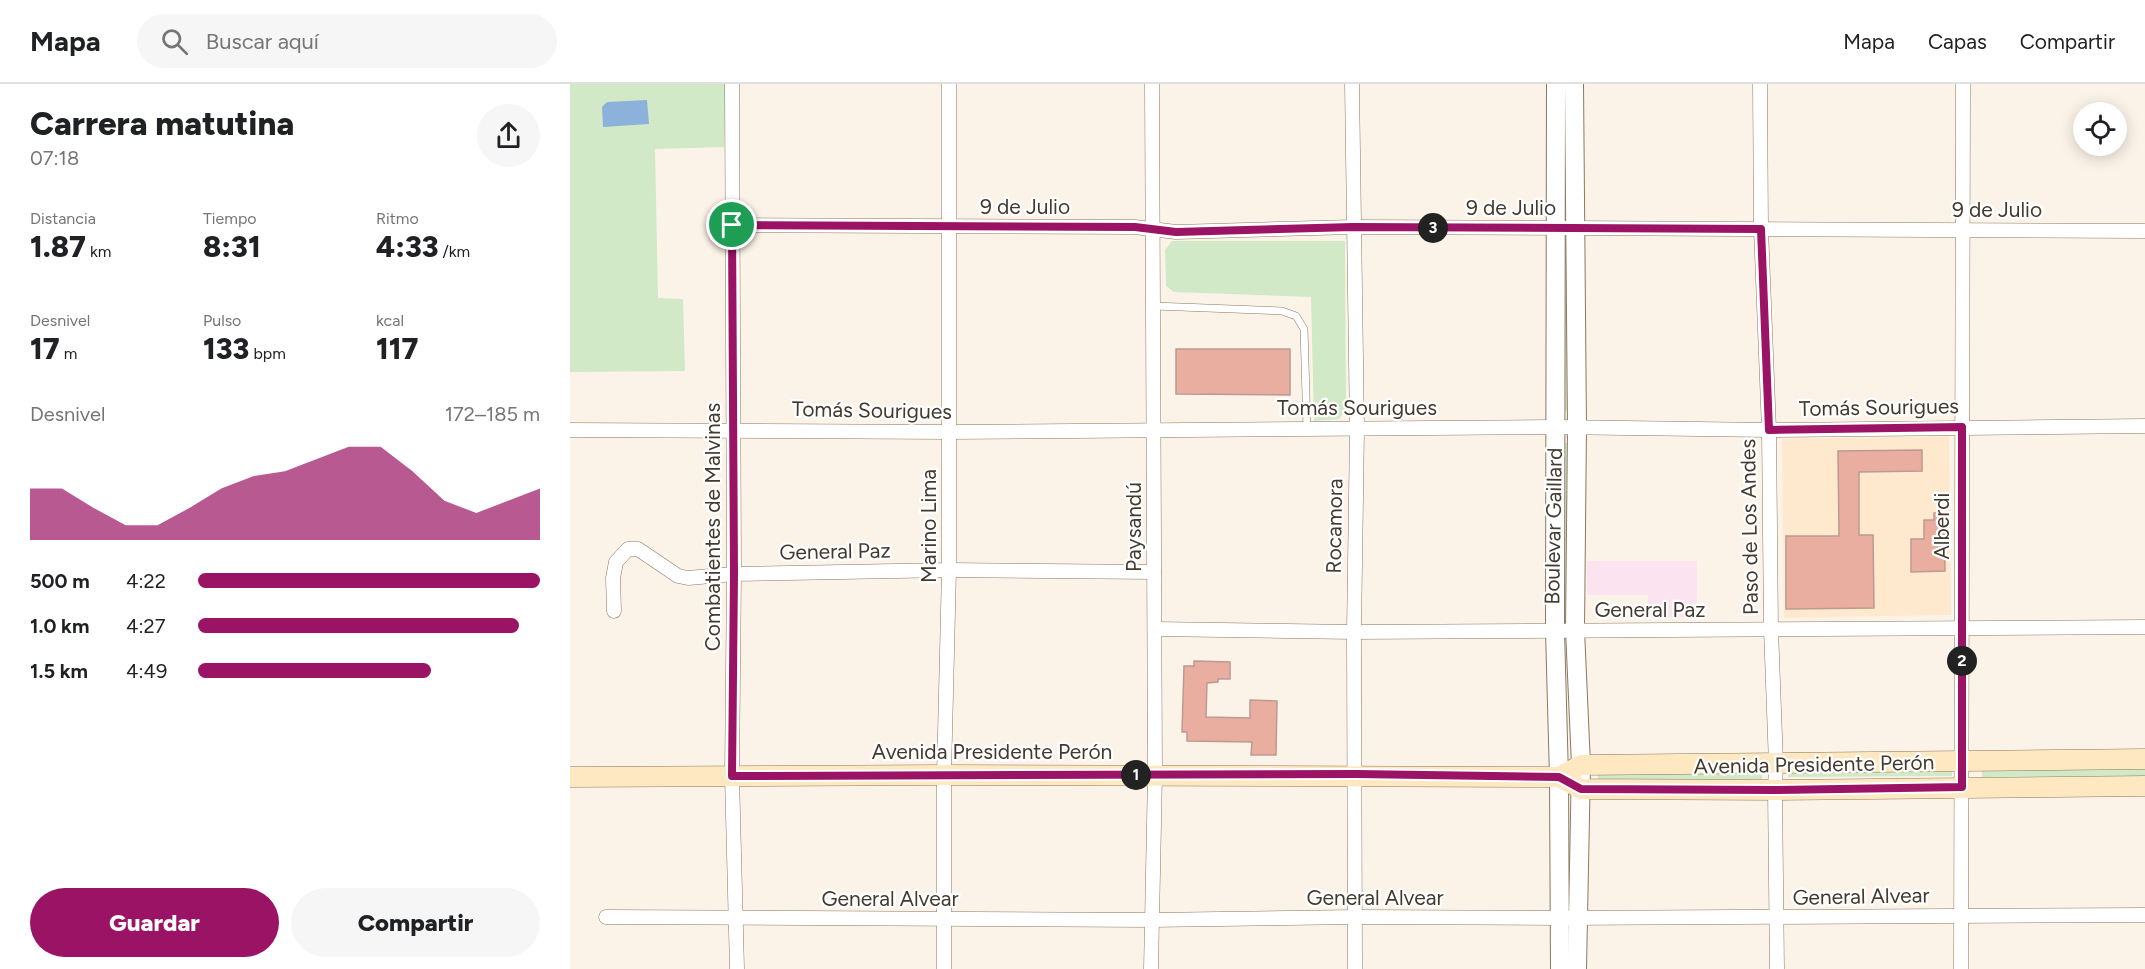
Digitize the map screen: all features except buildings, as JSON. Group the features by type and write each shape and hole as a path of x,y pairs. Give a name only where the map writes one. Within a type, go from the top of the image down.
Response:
{"main road":[{"name":"Avenida Presidente Perón","path":"1559,777 1581,765 2145,759"},
{"name":"Avenida Presidente Perón","path":"570,777 1356,774 1559,777 1581,789 1775,790 2145,786"}],"street":[{"name":"Combatientes de Malvinas","path":"732,84 734,574 732,776 737,969"},
{"name":"Marino Lima","path":"944,969 944,774 950,570 949,84"},
{"name":"Paysandú","path":"1151,969 1155,775 1152,84"},
{"name":"Rocamora","path":"1352,84 1357,429 1354,632 1355,969"},
{"name":"Boulevar Gaillard","path":"1556,84 1577,428 1575,630 1581,765 1581,789 1569,918 1560,969"},
{"name":"Boulevar Gaillard","path":"1574,84 1554,427 1555,631 1559,777 1569,918 1577,969"},
{"name":"Paso de Los Andes","path":"1760,84 1761,229 1769,430 1771,630 1776,764 1777,969"},
{"name":"Alberdi","path":"1961,969 1963,84"},
{"name":"9 de Julio","path":"732,225 950,228 1135,227 1176,232 1353,227 2145,231"},
{"name":"Tomás Sourigues","path":"570,430 733,429 949,432 1554,427 1769,430 2145,426"},
{"name":"General Paz","path":"614,611 616,562 628,549 638,549 678,576 688,578 734,574 950,570 1154,572"},
{"name":"General Paz","path":"1155,629 1354,632 2145,627"},
{"name":"General Alvear","path":"606,917 1151,920 1355,917 1776,918 2145,915"}],"lane":[{"path":"1154,306 1282,312 1296,316 1304,329 1307,429"}],"shaded area":[{"path":"1949,436 1951,615 1784,618 1782,439"},
{"path":"1587,561 1697,561 1697,617 1648,617 1648,595 1587,595"}],"green space":[{"path":"570,84 726,84 724,147 655,149 658,298 683,299 685,371 570,372"},
{"path":"1561,239 1571,239 1573,410 1562,411"},
{"path":"1172,241 1345,241 1346,409 1339,419 1314,421 1311,297 1174,292 1166,286 1165,250"},
{"path":"1561,443 1571,443 1573,614 1563,614"},
{"path":"1952,769 1952,776 1788,777 1788,770"},
{"path":"2145,769 2145,776 1982,777 1982,770"},
{"path":"1762,772 1762,779 1598,780 1598,773"}],"water":[{"path":"647,100 649,124 603,127 602,107 607,102"}],"route":[{"path":"732,225 950,228 1135,227 1176,232 1353,227 1761,229 1769,430 1962,427 1962,787 1775,790 1581,789 1559,777 1356,774 732,776 734,574 732,225"}]}
